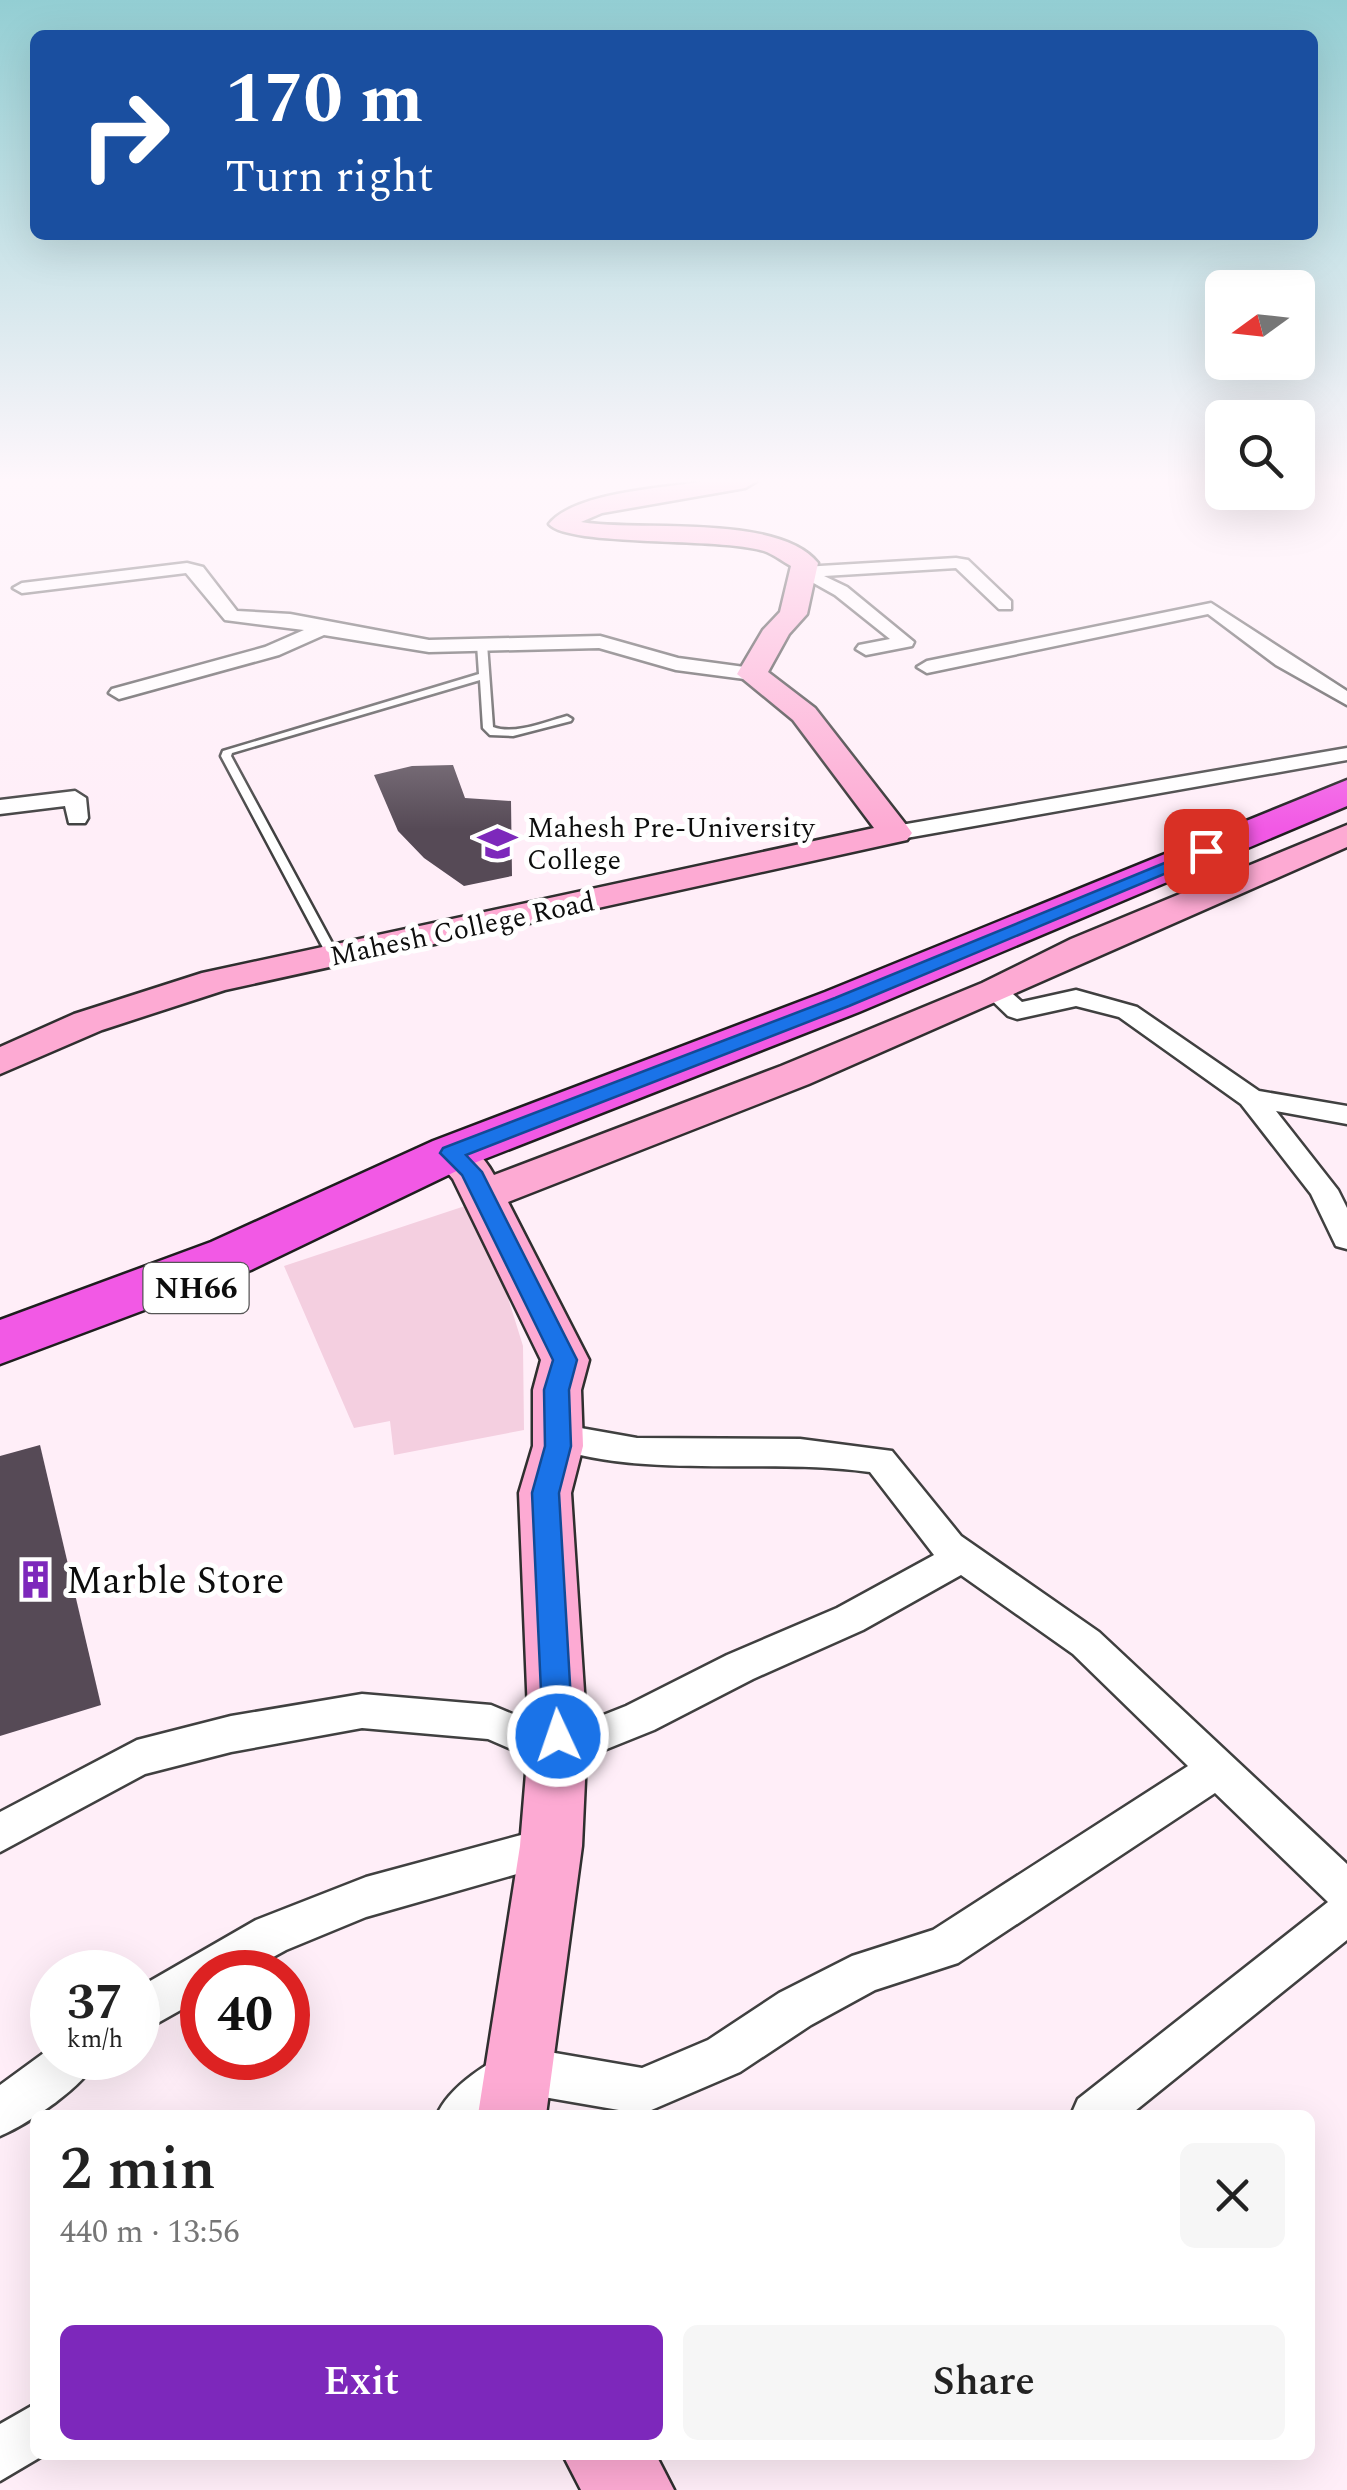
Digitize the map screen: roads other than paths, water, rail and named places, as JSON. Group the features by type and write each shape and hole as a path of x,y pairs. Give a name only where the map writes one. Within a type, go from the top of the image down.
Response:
{"highway":[{"name":"NH66","path":"0,1343 230,1256 468,1173 842,1002 1347,792"},
{"name":"NH66","path":"0,1364 214,1281 571,1130 698,1085 1347,820"}],"street":[{"path":"215,597 232,616 290,620 412,645 600,642 676,664 752,674 804,714 895,834"},
{"path":"752,674 777,630 793,614 798,597"},
{"path":"851,597 905,642 866,649"},
{"path":"997,597 1005,605"},
{"path":"927,667 1211,608 1283,662 1347,700"},
{"path":"119,693 272,651 322,629"},
{"name":"Mahesh College Road","path":"0,1062 88,1022 214,982 895,834 1347,754"},
{"path":"0,807 76,808 73,772"},
{"path":"516,2093 551,1846 557,1750 546,1493 558,1436 557,1390 565,1360 468,1173 795,1075 995,991 1084,947 1347,834"},
{"path":"995,991 1017,1012 1076,998 1128,1012 1251,1098 1290,1142 1324,1190 1347,1239"},
{"path":"1251,1098 1347,1116"},
{"path":"558,1436 591,1447 628,1450 735,1456 835,1452 880,1460 948,1546 1086,1643 1347,1892"},
{"path":"0,1834 137,1758 231,1734 362,1711 492,1722 557,1750 640,1718 740,1667 850,1619 964,1556"},
{"path":"473,2110 516,2093 642,2091 724,2056 795,2009 866,1971 943,1948 1218,1769"},
{"path":"244,1950 270,1935 366,1897 551,1846"},
{"path":"1100,2110 1347,1912"},
{"path":"0,2113 45,2080"},
{"path":"0,2456 30,2434"},
{"path":"607,2460 634,2490"}],"lane":[{"path":"482,644 488,728 494,733 512,733 567,718"},
{"path":"333,956 226,756 228,751 484,676"}],"place":[{"name":"Mahesh Pre-University College","path":"497,843"},
{"name":"Marble Store","path":"36,1580"}]}
